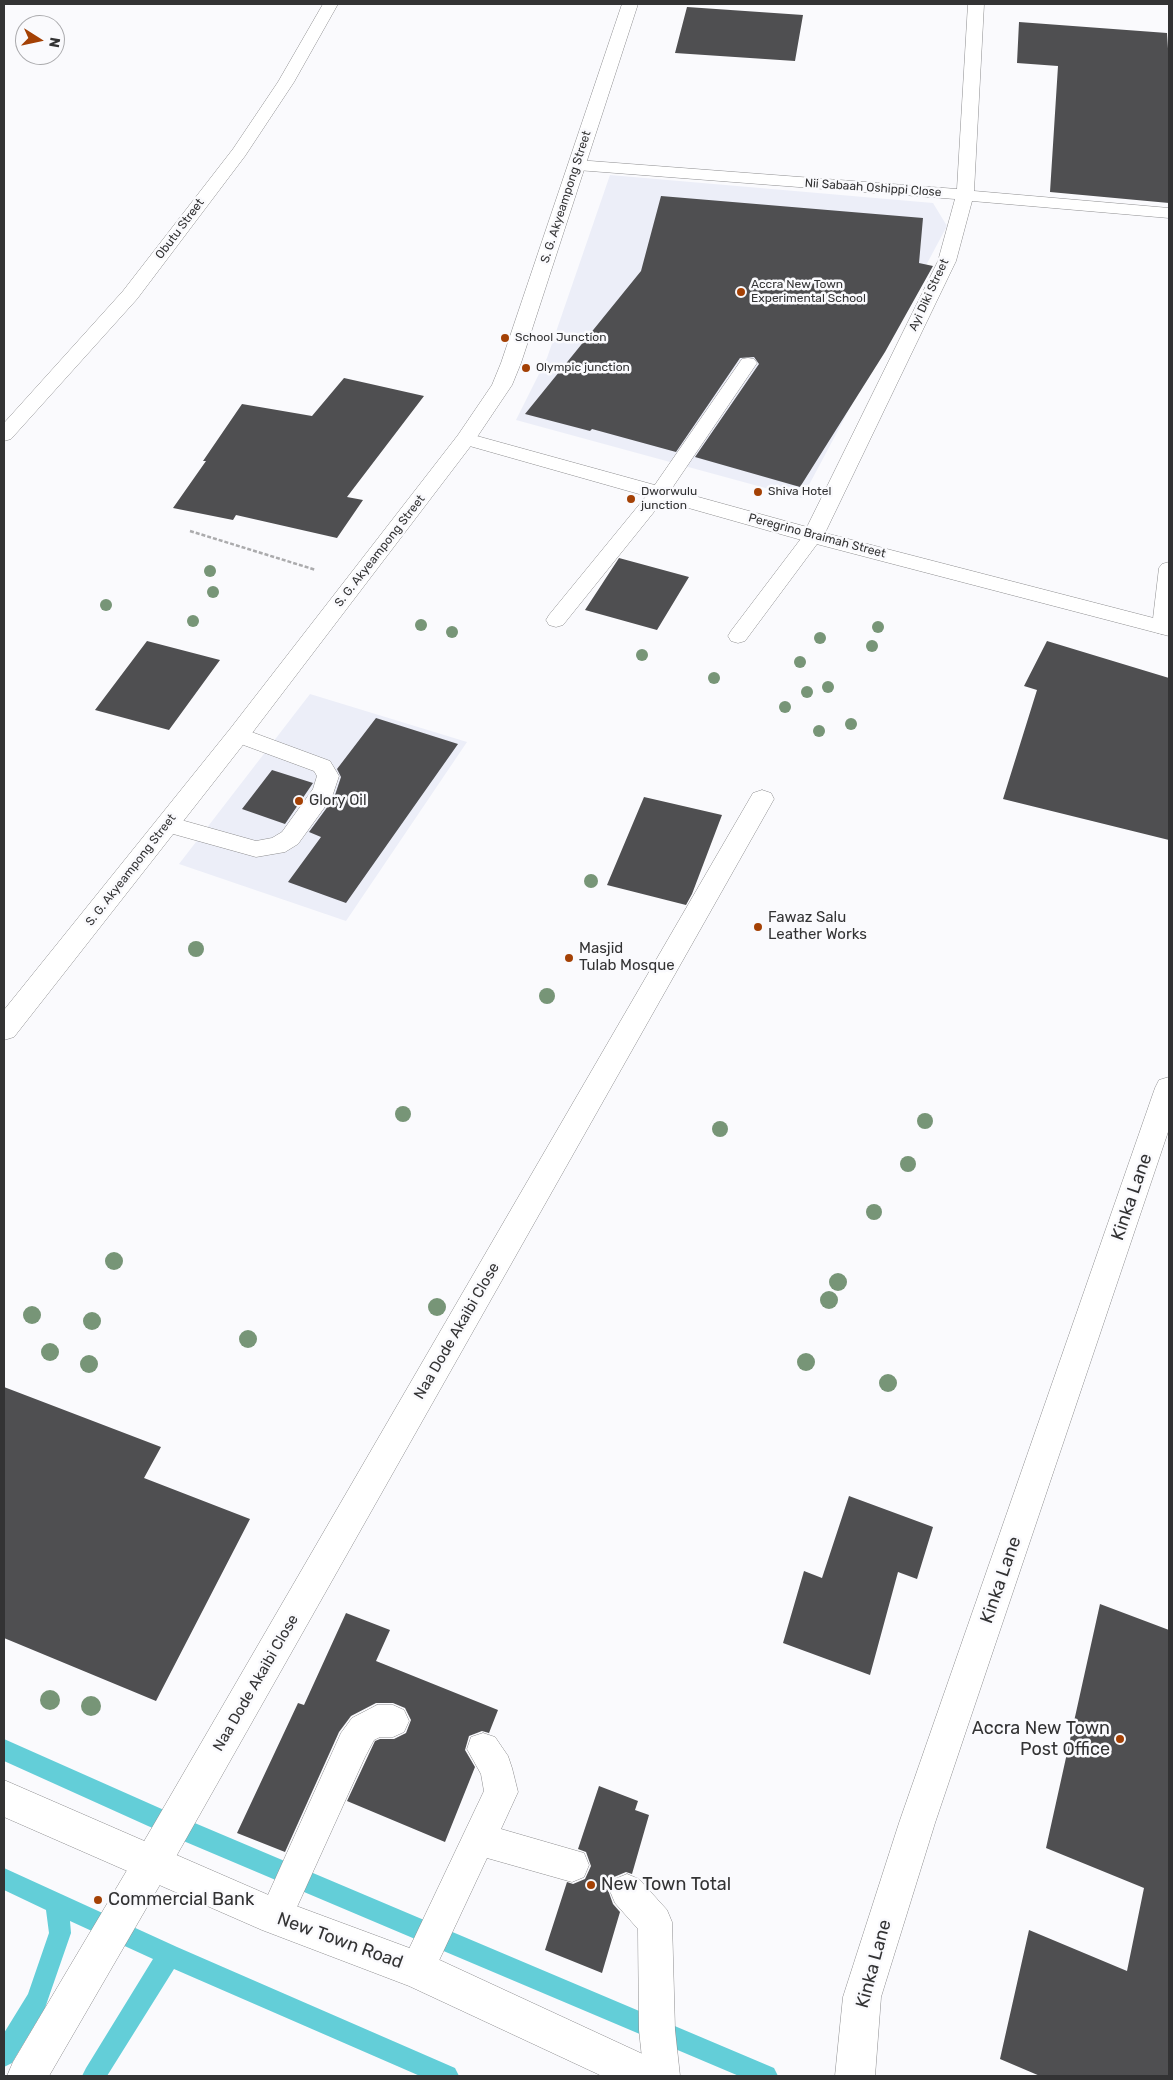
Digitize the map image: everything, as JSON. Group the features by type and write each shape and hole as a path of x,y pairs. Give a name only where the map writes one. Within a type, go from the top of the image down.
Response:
{"street":[{"name":"Obutu Street","path":"4,434 130,295 194,212 239,152 286,82 330,4"},
{"name":"S. G. Akyeampong Street","path":"4,1029 238,736 466,439 502,385 511,363 630,4"},
{"name":"Ayi Diki Street","path":"813,536 946,261 965,195 976,4"},
{"name":"Nii Sabaah Oshippi Close","path":"577,165 1169,213"},
{"name":"Peregrino Braimah Street","path":"466,439 813,536 1165,628"},
{"name":"Naa Dode Akaibi Close","path":"27,2076 152,1863 762,799"},
{"name":"Kinka Lane","path":"855,2076 864,1988 917,1823 1169,1088"},
{"name":"New Town Road","path":"4,1798 275,1917 417,1970 646,2076"}],"lane":[{"path":"556,620 659,493 748,362"},
{"path":"738,636 813,536"},
{"path":"1165,628 1169,568"},
{"path":"167,824 256,849 277,846 290,838 324,791 328,776 322,766 238,736"},
{"path":"275,1917 353,1745 363,1729 377,1721 393,1721"},
{"path":"417,1970 501,1792 496,1768 482,1749"},
{"path":"478,1839 572,1865"},
{"path":"627,1891 655,1922 658,2030 662,2076"}],"path":[{"path":"190,531 356,582"}],"shaded area":[{"name":"Accra New Town Experimental School","path":"610,175 933,203 947,226 802,498 516,420 547,358"},
{"path":"310,694 467,742 346,921 179,864"}],"building":[{"path":"687,7 803,15 795,61 675,53"},
{"path":"1019,22 1167,33 1169,64 1169,203 1050,192 1058,66 1017,63"},
{"name":"Accra New Town Experimental School","path":"661,196 923,218 919,263 933,266 885,352 800,487 695,457 759,364 754,357 740,358 676,452 592,429 590,431 525,414 641,271"},
{"path":"344,378 424,396 347,497 363,500 337,538 236,515 233,520 173,508 206,461 203,461 242,404 312,416"},
{"path":"619,558 689,577 657,630 585,610"},
{"path":"147,641 220,660 169,730 95,710"},
{"path":"1047,641 1169,678 1169,840 1003,799 1037,690 1024,686"},
{"path":"376,718 458,744 346,903 288,882 321,837 309,832 334,798 341,777 337,769"},
{"path":"272,770 313,783 285,824 242,809"},
{"path":"644,797 722,815 686,905 607,885"},
{"path":"4,1387 161,1447 144,1478 250,1519 156,1701 4,1638"},
{"path":"849,1496 933,1527 917,1579 898,1572 870,1675 783,1643 804,1571 822,1578"},
{"path":"1100,1604 1169,1630 1169,2076 1040,2076 1000,2059 1029,1930 1127,1971 1144,1888 1046,1848"},
{"path":"346,1613 390,1630 376,1661 498,1710 489,1733 482,1731 469,1736 465,1750 475,1767 445,1842 347,1801 375,1741 394,1739 406,1733 411,1720 405,1708 393,1703 376,1703 351,1716 339,1732 285,1852 237,1833 298,1703 304,1705"},
{"path":"599,1786 638,1801 635,1810 649,1815 632,1874 626,1872 614,1877 608,1890 613,1904 620,1912 602,1973 545,1950 567,1882 573,1884 585,1879 591,1866 586,1852 578,1849"}],"waterway":[{"path":"4,1750 156,1818 766,2076"},
{"path":"4,1879 56,1903"},
{"path":"4,2055 37,2000 60,1933 56,1903"},
{"path":"56,1903 169,1955"},
{"path":"94,2076 169,1955"},
{"path":"169,1955 447,2076"}],"place":[{"name":"Accra New Town Experimental School","path":"741,292"},
{"name":"School Junction","path":"505,338"},
{"name":"Olympic junction","path":"526,368"},
{"name":"Shiva Hotel","path":"758,492"},
{"name":"Dworwulu junction","path":"631,499"},
{"name":"Glory Oil","path":"299,801"},
{"name":"Fawaz Salu Leather Works","path":"758,927"},
{"name":"Masjid Tulab Mosque","path":"569,958"},
{"name":"Accra New Town Post Office","path":"1120,1739"},
{"name":"New Town Total","path":"591,1885"},
{"name":"Commercial Bank","path":"98,1900"}]}
